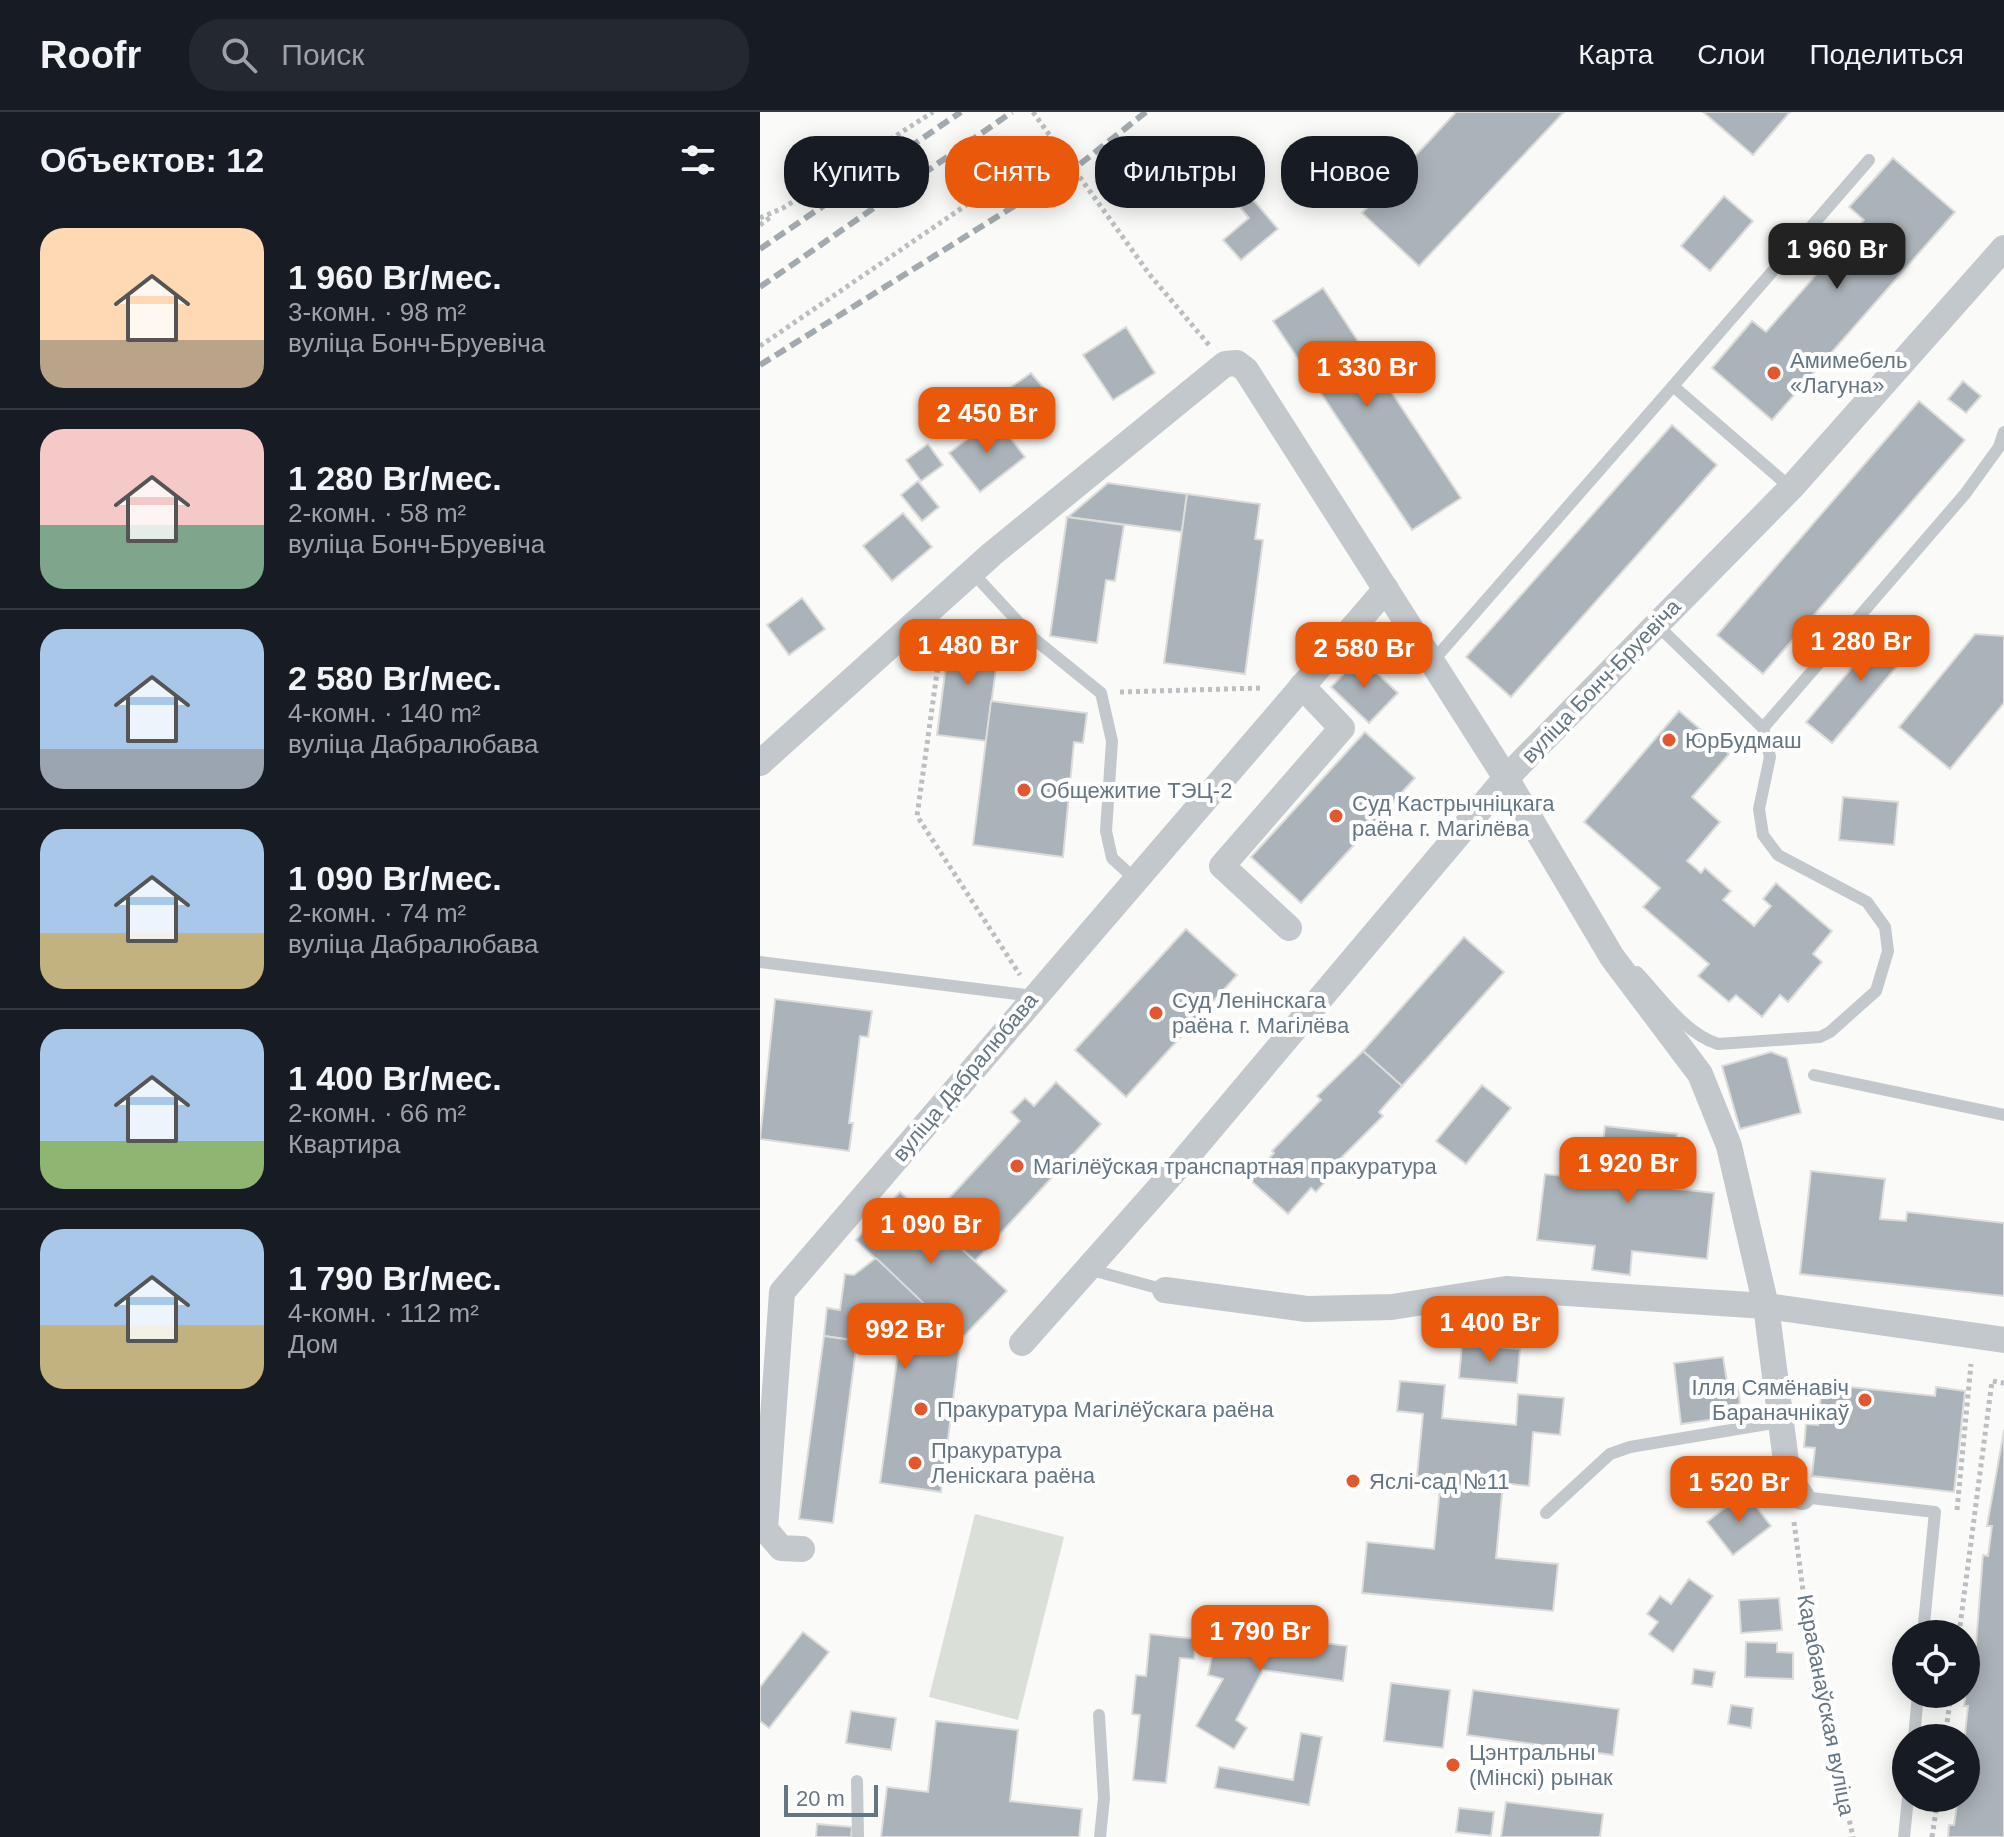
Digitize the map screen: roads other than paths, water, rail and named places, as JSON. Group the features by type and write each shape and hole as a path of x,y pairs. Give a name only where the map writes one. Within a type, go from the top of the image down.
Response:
{"street":[{"name":"вуліца Бонч-Бруевіча","path":"1022,1343 1506,778 1791,488 2004,248"},
{"path":"760,763 972,572 1225,364 1237,363 1246,370 1506,778 1612,957 1700,1074 1729,1146 1766,1306 1779,1422 1795,1487"},
{"name":"вуліца Дабралюбава","path":"802,1549 781,1548 765,1529 782,1292 1033,996 1386,589"},
{"path":"1289,928 1222,866 1342,728 1302,686"},
{"path":"1165,1290 1307,1309 1392,1307 1506,1289 1766,1306 2004,1340"}],"lane":[{"path":"1432,662 1869,160"},
{"path":"1673,386 1791,488"},
{"path":"1763,728 1965,494 1999,447 2004,432"},
{"path":"972,572 1033,638 1101,693 1112,741 1106,831 1112,858 1136,880"},
{"path":"1612,957 1636,970 1703,1039 1718,1044 1820,1037 1876,991 1888,951 1885,927 1867,902 1778,855 1763,835 1759,809 1770,757 1763,728 1655,623"},
{"path":"760,962 1033,996"},
{"path":"1814,1075 2004,1115"},
{"path":"1088,1269 1165,1290"},
{"path":"1546,1513 1610,1454 1630,1447 1779,1422"},
{"path":"1795,1487 1935,1512 1924,1620"},
{"path":"1099,1715 1104,1798 1100,1837"},
{"path":"857,1781 858,1837"},
{"path":"1904,1837 1907,1812"}],"railway":[{"path":"760,249 961,112"},
{"path":"760,287 1012,112"},
{"path":"760,365 1075,168 1146,112"}],"place":[{"name":"Амимебель «Лагуна»","path":"1774,373"},
{"name":"ЮрБудмаш","path":"1669,740"},
{"name":"Общежитие ТЭЦ-2","path":"1024,790"},
{"name":"Суд Кастрычніцкага раёна г. Магілёва","path":"1336,816"},
{"name":"Суд Ленінскага раёна г. Магілёва","path":"1156,1013"},
{"name":"Магілёўская транспартная пракуратура","path":"1017,1166"},
{"name":"Ілля Сямёнавіч Бараначнікаў","path":"1865,1400"},
{"name":"Пракуратура Магілёўскага раёна","path":"921,1409"},
{"name":"Пракуратура Леніскага раёна","path":"915,1463"},
{"name":"Яслі-сад №11","path":"1353,1481"},
{"name":"Цэнтральны (Мінскі) рынак","path":"1453,1765"}]}
